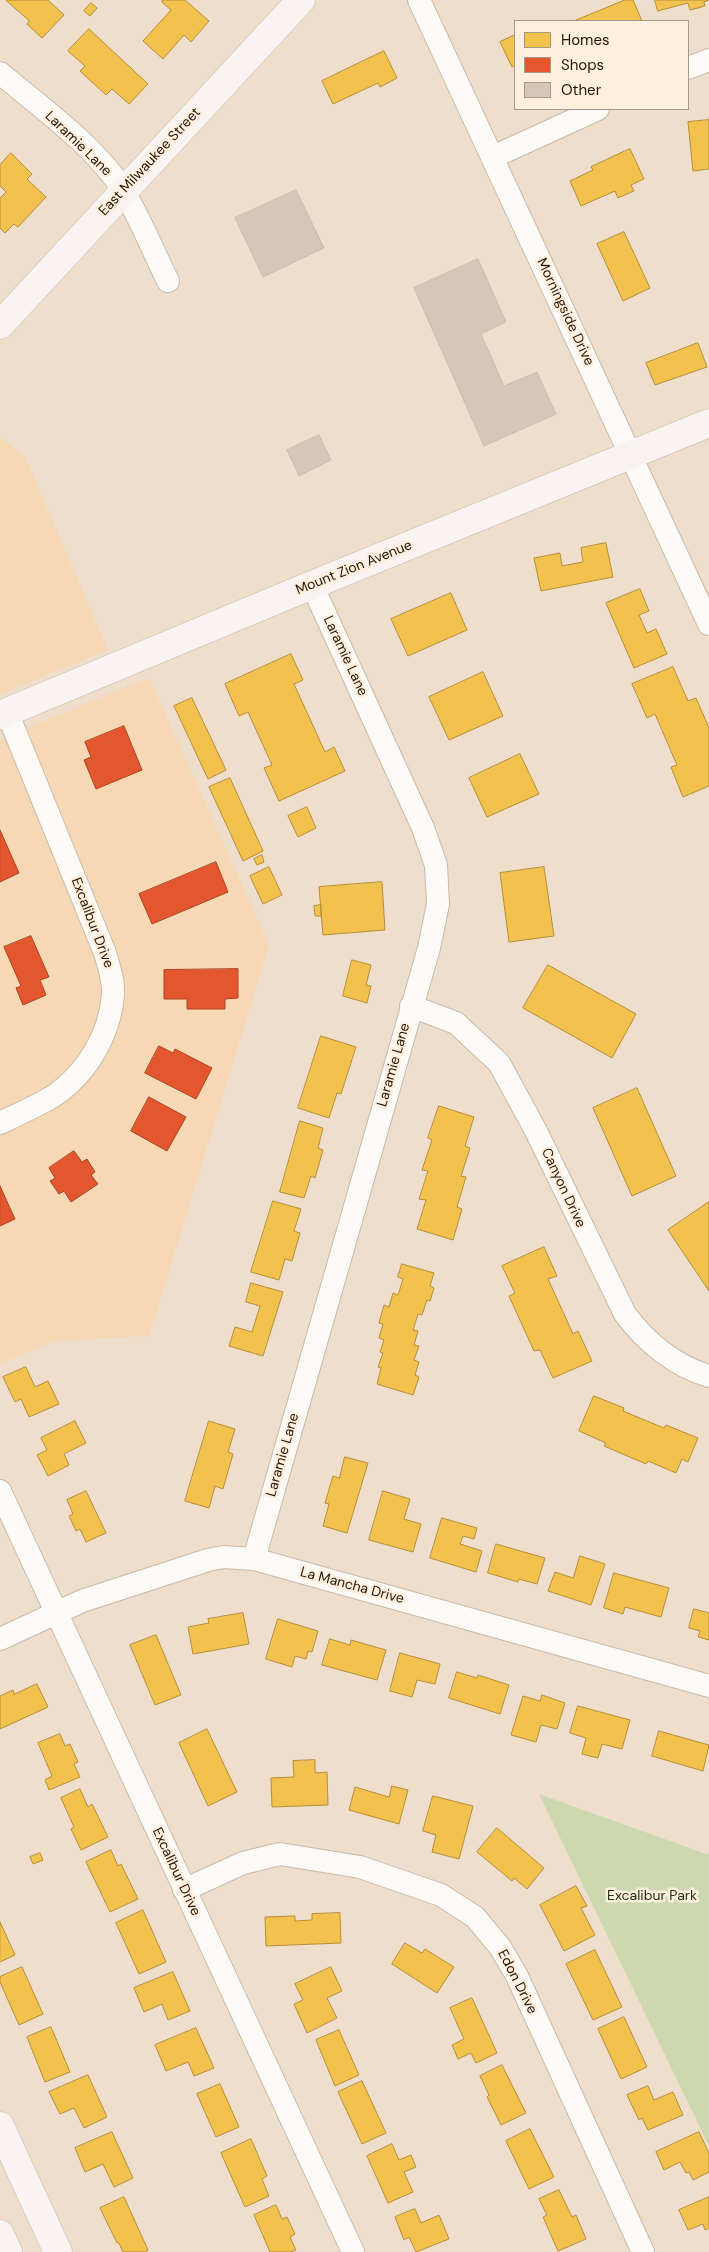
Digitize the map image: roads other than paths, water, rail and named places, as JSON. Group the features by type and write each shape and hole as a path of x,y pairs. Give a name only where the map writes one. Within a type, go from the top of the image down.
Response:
{"main road":[{"name":"East Milwaukee Street","path":"0,325 301,0"},
{"name":"Mount Zion Avenue","path":"4,714 312,585 709,423"},
{"path":"0,2126 58,2252"},
{"path":"0,2234 8,2252"}],"street":[{"name":"Morningside Drive","path":"418,0 493,157 709,624"},
{"path":"689,68 709,60"},
{"name":"Laramie Lane","path":"0,73 77,139 106,168 124,191 168,281"},
{"path":"493,157 596,110"},
{"name":"Laramie Lane","path":"254,1559 429,948 438,904 436,865 423,828 312,585"},
{"name":"Excalibur Drive","path":"0,1123 54,1096 73,1080 100,1044 113,995 112,978 105,953 4,714"},
{"name":"Canyon Drive","path":"412,1006 456,1024 499,1063 536,1131 625,1314 633,1326 658,1350 679,1363 709,1376"},
{"name":"Excalibur Drive","path":"0,1491 353,2252"},
{"name":"La Mancha Drive","path":"0,1638 102,1594 208,1560 223,1557 254,1559 709,1686"},
{"name":"Edon Drive","path":"184,1890 243,1863 280,1854 360,1867 440,1895 474,1917 500,1947 517,1976 643,2252"}],"park label":[{"name":"Excalibur Park","path":"652,1896"}]}
